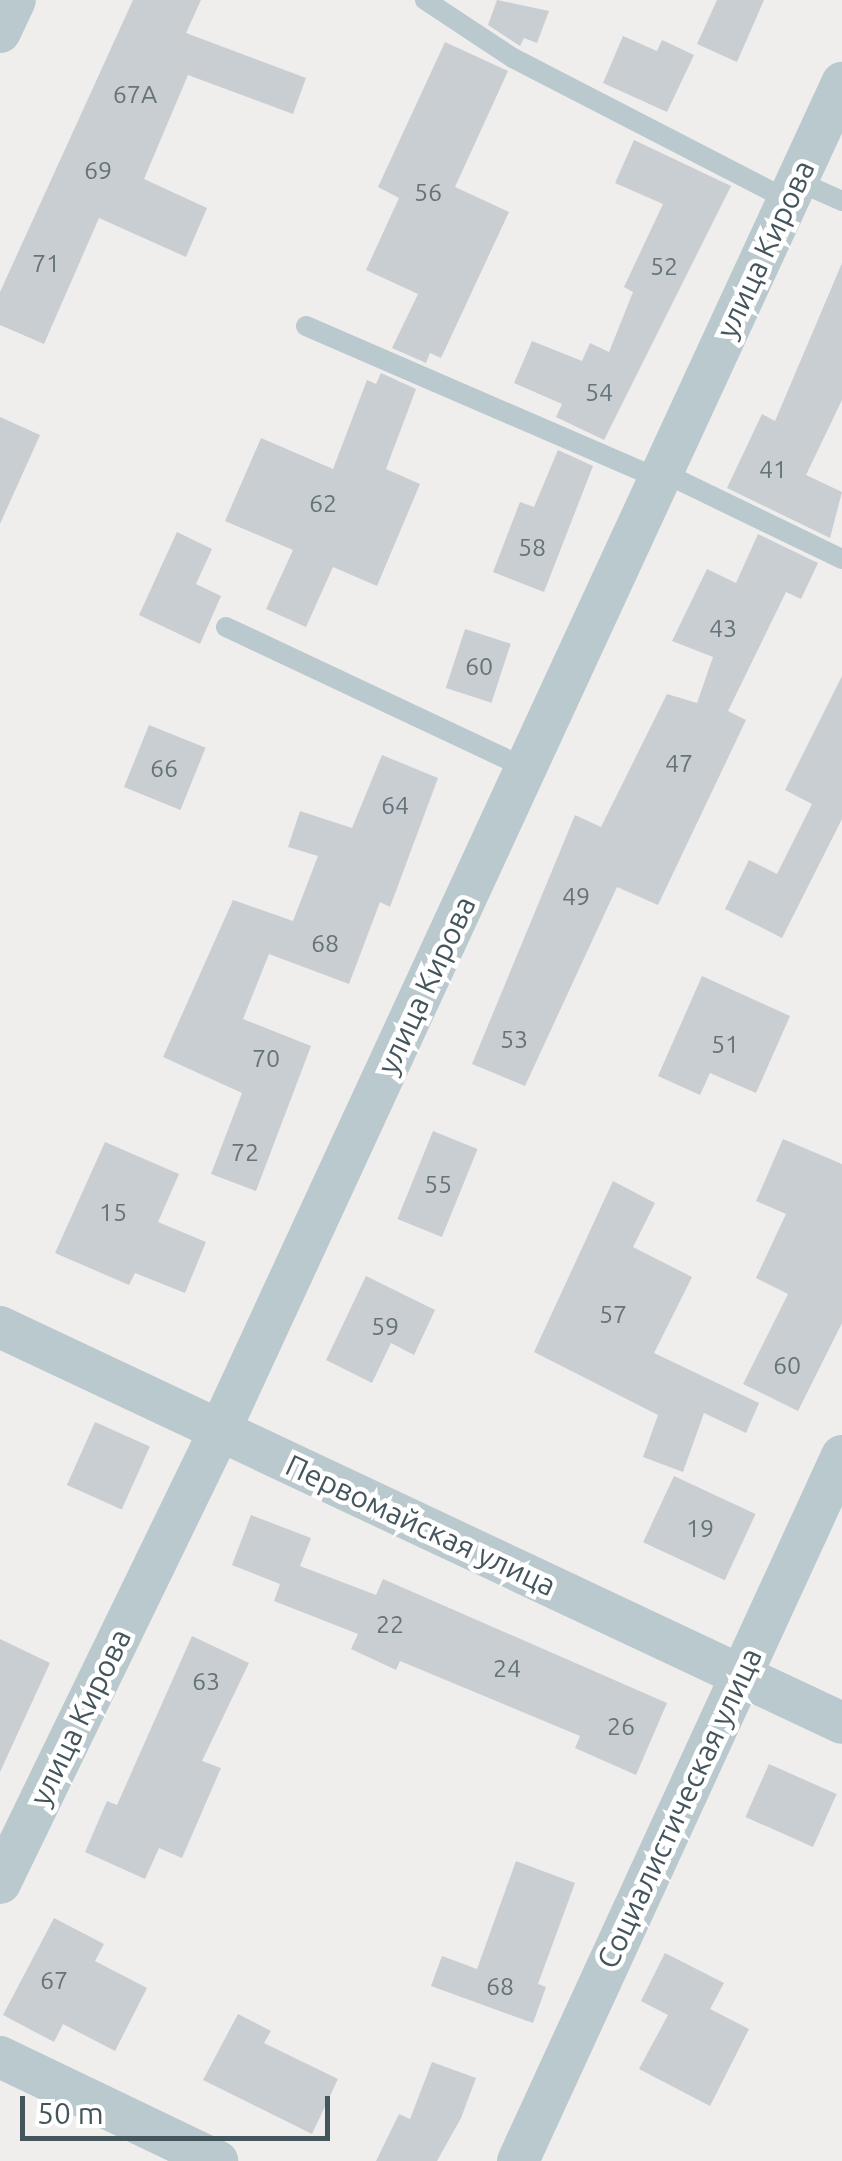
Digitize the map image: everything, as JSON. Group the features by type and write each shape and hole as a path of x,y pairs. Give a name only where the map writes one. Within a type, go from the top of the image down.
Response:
{"street":[{"path":"0,32 15,0"},
{"name":"улица Кирова","path":"0,1882 220,1430 842,82"},
{"name":"Первомайская улица","path":"0,1327 842,1723"},
{"name":"Социалистическая улица","path":"518,2161 842,1456"},
{"path":"0,2058 217,2161"}],"lane":[{"path":"426,0 512,58 792,191 842,202"},
{"path":"306,326 661,476 842,559"},
{"path":"226,627 526,768"}],"building":[{"path":"133,0 201,0 186,33 306,78 293,114 188,75 144,179 207,208 186,257 99,218 44,344 0,325 0,292"},
{"path":"497,0 549,11 537,43 524,38 520,46 488,25"},
{"path":"717,0 764,0 737,62 697,44"},
{"path":"623,36 657,51 662,40 694,55 667,112 603,83"},
{"path":"445,42 508,71 455,187 509,212 441,358 430,353 426,363 392,348 418,294 366,270 399,198 378,187"},
{"path":"634,140 731,186 604,440 556,417 562,404 514,383 532,341 582,361 590,343 609,352 633,292 624,287 663,204 615,183"},
{"path":"842,263 842,400 806,475 842,492 830,538 727,488 762,414 775,421"},
{"path":"381,373 416,389 386,469 420,484 377,586 333,567 306,627 266,609 293,550 225,521 261,438 333,469 367,380 376,384"},
{"path":"0,417 40,435 0,524"},
{"path":"558,450 593,466 544,592 493,572 520,502 534,507"},
{"path":"177,532 212,549 196,584 221,596 200,644 139,615"},
{"path":"758,534 818,563 801,599 786,592 728,711 746,720 658,905 617,887 525,1086 472,1064 575,815 601,827 667,694 697,703 713,657 672,641 707,569 736,583"},
{"path":"465,629 511,644 491,703 446,688"},
{"path":"842,676 842,819 782,938 725,909 749,860 777,874 812,804 785,790"},
{"path":"149,725 206,748 180,810 124,787"},
{"path":"382,755 438,778 390,907 380,902 349,984 269,954 243,1019 311,1046 256,1191 211,1174 242,1093 163,1057 233,900 293,921 318,856 288,847 300,811 352,828"},
{"path":"702,976 790,1016 756,1093 710,1073 700,1095 658,1076"},
{"path":"433,1131 478,1149 442,1237 397,1219"},
{"path":"783,1139 842,1164 842,1323 798,1411 743,1384 788,1294 756,1278 786,1214 756,1201"},
{"path":"105,1142 179,1174 158,1222 206,1242 185,1293 135,1273 129,1285 55,1253"},
{"path":"613,1181 655,1203 633,1247 692,1277 654,1353 759,1403 746,1433 704,1413 683,1472 643,1457 658,1415 534,1352"},
{"path":"366,1276 435,1310 414,1355 391,1343 372,1383 326,1360"},
{"path":"95,1422 150,1446 122,1509 67,1485"},
{"path":"674,1476 756,1514 725,1580 643,1542"},
{"path":"251,1515 311,1538 300,1566 376,1595 383,1579 667,1703 636,1775 575,1748 580,1736 400,1661 396,1670 351,1649 358,1634 274,1601 280,1584 232,1565"},
{"path":"192,1636 249,1663 202,1761 221,1768 182,1858 159,1848 145,1879 85,1852 107,1801 117,1805"},
{"path":"0,1639 50,1663 0,1772"},
{"path":"769,1764 837,1794 813,1847 745,1817"},
{"path":"516,1861 575,1883 538,1984 546,1987 533,2023 431,1986 442,1956 477,1969"},
{"path":"54,1918 104,1944 95,1961 147,1988 115,2051 63,2024 54,2042 3,2015"},
{"path":"665,1953 724,1983 710,2009 749,2029 710,2106 639,2069 668,2015 641,2001"},
{"path":"238,2014 271,2031 264,2043 338,2079 312,2134 203,2080"},
{"path":"432,2062 476,2078 461,2118 437,2161 376,2161 399,2114 410,2119"}]}
